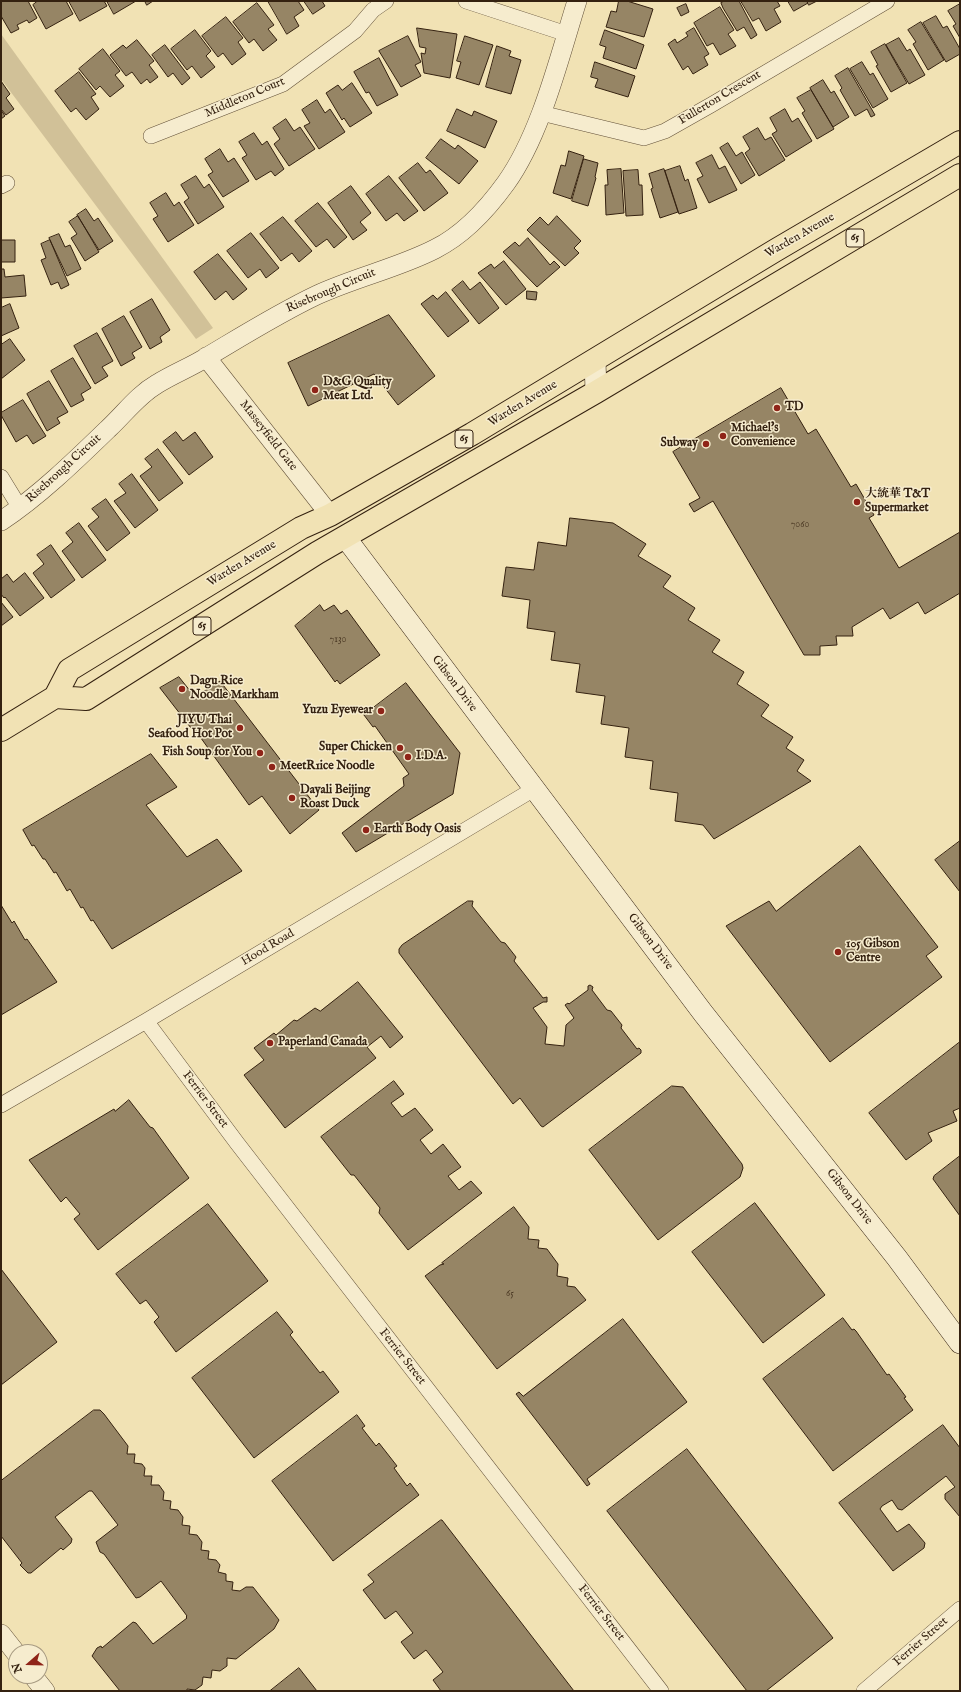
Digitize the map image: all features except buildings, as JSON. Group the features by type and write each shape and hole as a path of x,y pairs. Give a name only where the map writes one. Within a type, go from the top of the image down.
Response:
{"main road":[{"name":"Warden Avenue","path":"55,697 69,670 301,528 330,515 472,434 776,250 960,142"},
{"name":"65","path":"55,697 86,699 345,537 596,392 960,175"},
{"path":"595,360 596,392"},
{"name":"Gibson Drive","path":"345,537 703,1014 897,1258 960,1343"},
{"path":"1,730 55,697"}],"street":[{"name":"Middleton Court","path":"151,136 283,84 355,31 373,10 386,1"},
{"path":"466,1 567,34"},
{"name":"Risebrough Circuit","path":"1,521 20,508 110,428 138,398 156,385 206,358 283,311 320,294 437,249 458,234 488,206 507,182 525,154 541,113 577,1"},
{"name":"Fullerton Crescent","path":"541,113 644,138 664,131 711,105 887,1"},
{"name":"Masseyfield Gate","path":"206,358 330,515"},
{"path":"1,477 20,508"},
{"path":"330,515 345,537"},
{"name":"Hood Road","path":"1,1105 146,1021 534,788"},
{"name":"Ferrier Street","path":"146,1021 237,1143 661,1691"},
{"name":"Ferrier Street","path":"864,1691 960,1609"},
{"path":"1,1634 9,1644"}],"shaded area":[{"path":"1,34 213,328 196,339 1,79"}],"place":[{"name":"D&G Quality Meat Ltd.","path":"315,390"},
{"name":"TD","path":"777,408"},
{"name":"Michael's Convenience","path":"723,436"},
{"name":"Subway","path":"706,444"},
{"name":"大統華 T&T Supermarket","path":"857,502"},
{"name":"Dagu Rice Noodle Markham","path":"182,689"},
{"name":"Yuzu Eyewear","path":"381,711"},
{"name":"JIYU Thai Seafood Hot Pot","path":"240,728"},
{"name":"Super Chicken","path":"400,748"},
{"name":"Fish Soup for You","path":"260,753"},
{"name":"I.D.A.","path":"408,757"},
{"name":"MeetR1ice Noodle","path":"272,767"},
{"name":"Dayali Beijing Roast Duck","path":"292,798"},
{"name":"Earth Body Oasis","path":"366,830"},
{"name":"105 Gibson Centre","path":"838,952"},
{"name":"Paperland Canada","path":"270,1043"}]}
